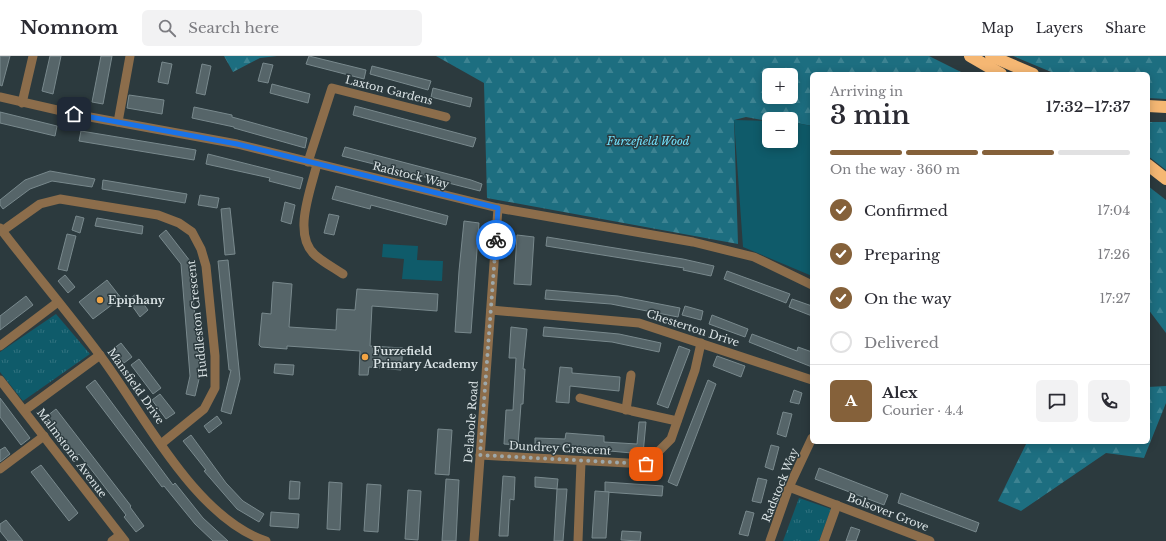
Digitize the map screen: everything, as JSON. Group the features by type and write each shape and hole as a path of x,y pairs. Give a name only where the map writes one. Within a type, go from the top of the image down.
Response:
{"highway":[{"path":"970,56 998,72"},
{"path":"991,56 1028,72"},
{"path":"1150,106 1166,107"},
{"path":"1150,167 1166,179"}],"street":[{"path":"22,103 33,56"},
{"path":"118,122 130,56"},
{"name":"Laxton Gardens","path":"313,163 332,88 446,117"},
{"name":"Radstock Way","path":"0,97 22,103 237,144 498,208 693,242 754,257 810,284"},
{"path":"313,163 303,224 304,239 314,255 343,274"},
{"name":"Huddleston Crescent","path":"1,229 40,204 60,199 158,215 180,223 192,232 201,249 206,266 215,356 215,388 208,403 199,414 161,444"},
{"name":"Delabole Road","path":"474,541 492,310 498,208"},
{"name":"Mansfield Drive","path":"1,229 100,355 161,444 204,501 232,524 266,541"},
{"path":"0,346 58,302"},
{"name":"Chesterton Drive","path":"492,310 639,323 810,379"},
{"name":"Dundrey Crescent","path":"480,455 582,462 646,464 671,439 695,370 701,343"},
{"path":"25,410 100,355"},
{"path":"626,410 630,375"},
{"name":"Malmstone Avenue","path":"0,381 25,410 122,538"},
{"path":"580,398 677,421"},
{"path":"0,469 44,436"},
{"name":"Radstock Way","path":"770,541 789,487 810,442"},
{"path":"578,541 582,462"},
{"name":"Bolsover Grove","path":"789,487 930,541"},
{"name":"Bolsover Grove","path":"824,541 837,505"},
{"path":"112,541 122,538"}],"green space":[{"path":"224,56 277,56 260,58 233,72"},
{"name":"Furzefield Wood","path":"436,56 929,56 961,72 810,72 810,126 798,123 798,112 762,112 762,120 746,117 734,120 738,244 487,198 484,83"},
{"path":"1013,56 1166,56 1166,99 1150,98 1150,72 1051,72"},
{"path":"734,120 762,121 762,148 798,148 798,123 810,126 810,275 743,247"},
{"path":"1150,122 1166,122 1166,170 1150,158"},
{"path":"1150,188 1166,200 1166,333 1150,312"},
{"path":"383,244 418,246 417,260 443,261 442,281 402,279 404,259 382,257"},
{"path":"56,314 90,354 23,401 0,372 0,352"},
{"path":"1166,386 1166,403 1150,443 1150,387"},
{"path":"1026,444 1150,444 1144,458 1106,453 1021,511 998,501"},
{"path":"799,498 831,509 819,541 783,541"}],"building":[{"path":"0,56 10,56 2,86 0,85"},
{"path":"50,56 61,56 53,94 42,91"},
{"path":"101,56 112,56 103,104 92,102"},
{"path":"309,56 366,70 364,79 306,64"},
{"path":"162,62 172,64 168,84 158,82"},
{"path":"263,63 273,65 268,83 258,81"},
{"path":"202,64 211,66 205,95 196,93"},
{"path":"372,66 431,81 428,90 370,74"},
{"path":"272,84 310,94 308,103 270,93"},
{"path":"433,88 472,98 470,107 431,97"},
{"path":"129,95 164,100 162,114 127,108"},
{"path":"355,106 476,138 473,147 353,115"},
{"path":"194,107 232,115 232,117 307,138 305,148 234,127 192,118"},
{"path":"0,112 57,126 55,136 0,123"},
{"path":"81,131 196,150 194,160 79,141"},
{"path":"345,147 471,180 482,184 480,191 342,156"},
{"path":"208,154 303,178 300,189 269,181 270,178 206,164"},
{"path":"50,171 95,179 92,187 52,181 30,189 3,209 0,205 0,200 25,180"},
{"path":"103,180 187,194 185,203 102,189"},
{"path":"336,186 448,216 446,225 371,205 370,209 332,199"},
{"path":"200,195 219,198 217,208 198,205"},
{"path":"285,202 295,205 291,224 281,221"},
{"path":"230,208 235,254 225,255 221,209"},
{"path":"329,214 339,216 334,235 324,233"},
{"path":"76,216 84,218 80,233 72,230"},
{"path":"97,218 143,226 142,234 95,226"},
{"path":"464,221 479,223 471,333 455,332"},
{"path":"166,230 190,261 200,375 195,396 186,394 190,376 181,264 159,236"},
{"path":"67,234 76,236 67,271 58,269"},
{"path":"517,235 534,237 531,285 514,284"},
{"path":"547,237 683,259 714,266 711,276 683,270 684,268 546,246"},
{"path":"228,260 240,379 231,414 221,411 231,370 229,370 218,261"},
{"path":"727,271 790,294 786,303 724,279"},
{"path":"65,275 75,287 68,293 58,281"},
{"name":"Epiphany","path":"107,280 121,298 93,319 79,302"},
{"path":"273,282 292,284 289,327 336,330 337,309 355,310 357,289 438,294 437,311 372,306 370,346 403,348 401,370 369,367 368,375 359,375 360,351 287,346 287,349 261,347 259,345 262,313 271,314"},
{"path":"546,290 618,296 680,308 678,317 611,304 545,299"},
{"path":"136,294 148,310 140,317 128,300"},
{"path":"26,296 33,305 0,330 0,316"},
{"path":"792,299 810,305 810,315 789,307"},
{"path":"685,306 703,311 701,320 682,315"},
{"path":"712,315 748,329 745,337 709,324"},
{"path":"511,327 527,329 523,369 525,369 523,404 521,404 518,445 504,444 506,410 513,410 516,358 509,358"},
{"path":"544,327 619,334 661,343 659,352 612,342 543,336"},
{"path":"752,334 797,351 798,347 810,351 810,366 749,342"},
{"path":"121,343 132,357 124,363 113,349"},
{"path":"679,346 690,350 668,408 657,404"},
{"path":"717,356 745,366 741,377 713,366"},
{"path":"139,359 161,388 153,394 131,365"},
{"path":"275,364 294,365 293,375 274,373"},
{"path":"560,367 572,368 572,373 620,377 619,391 570,386 569,403 556,402"},
{"path":"95,380 173,485 175,483 203,518 228,541 213,541 195,524 164,486 162,487 86,387"},
{"path":"708,380 716,384 677,486 668,482"},
{"path":"794,390 802,393 799,404 790,402"},
{"path":"160,394 175,413 166,419 152,400"},
{"path":"0,398 30,438 21,445 0,417"},
{"path":"56,409 131,506 130,507 144,526 136,532 124,517 126,515 97,477 79,454 77,456 47,416"},
{"path":"783,412 792,414 786,437 777,434"},
{"path":"217,416 222,423 209,433 204,426"},
{"path":"639,422 646,422 643,454 554,446 554,448 535,446 535,438 565,439 566,433 604,436 604,442 637,444"},
{"path":"438,429 452,430 449,475 435,474"},
{"path":"191,435 226,483 243,501 264,514 259,522 237,509 204,471 206,470 183,441"},
{"path":"771,445 779,447 773,470 765,467"},
{"path":"5,447 10,454 0,462 0,450"},
{"path":"41,465 78,513 69,521 31,472"},
{"path":"819,468 888,495 884,505 815,479"},
{"path":"503,476 515,477 514,500 510,499 508,536 499,536"},
{"path":"535,477 558,479 557,489 535,487"},
{"path":"758,478 767,480 761,503 752,501"},
{"path":"446,479 459,480 456,541 442,541"},
{"path":"290,481 300,482 299,499 289,499"},
{"path":"329,482 342,483 340,530 327,529"},
{"path":"605,482 663,486 662,496 605,492"},
{"path":"367,484 381,485 378,532 364,531"},
{"path":"557,489 567,489 563,541 554,541"},
{"path":"408,490 421,491 418,540 405,539"},
{"path":"595,491 609,492 606,538 592,538"},
{"path":"901,493 979,523 976,532 898,503"},
{"path":"746,511 754,513 748,536 739,534"},
{"path":"271,512 299,514 298,528 270,526"},
{"path":"6,520 23,541 8,541 0,531 0,524"},
{"path":"851,527 860,530 856,541 846,541"},
{"path":"622,531 641,532 640,541 621,540"}],"way so far":[{"path":"496,240 492,310 480,455 582,462 646,464"}],"place":[{"name":"Epiphany","path":"100,300"},
{"name":"Furzefield Primary Academy","path":"365,357"}],"route":[{"path":"74,114 237,144 498,208 496,240"}]}
